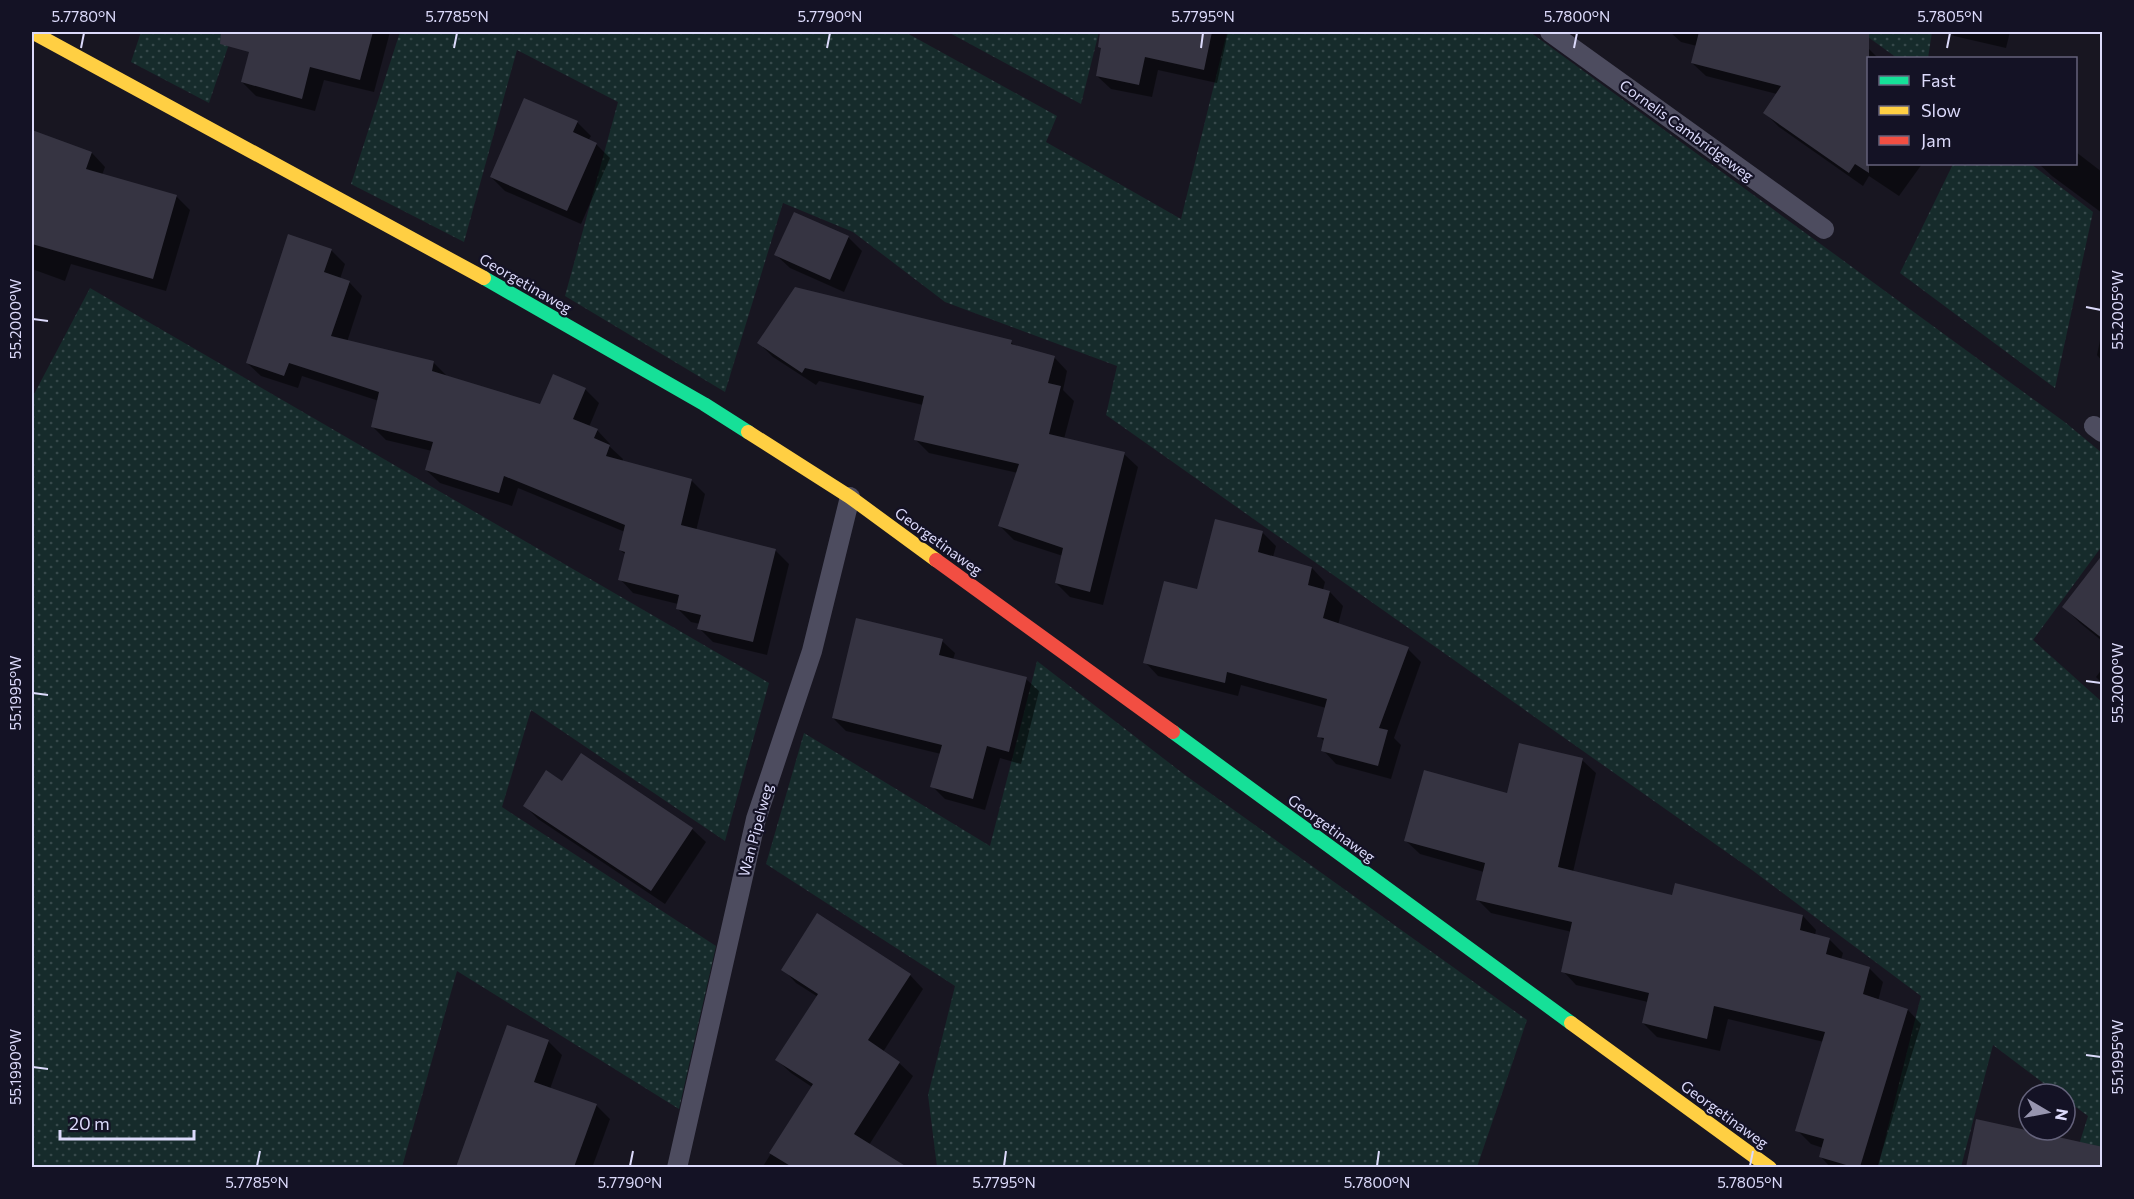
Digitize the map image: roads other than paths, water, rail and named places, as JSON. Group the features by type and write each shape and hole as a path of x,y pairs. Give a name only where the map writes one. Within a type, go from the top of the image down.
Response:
{"street":[{"name":"Georgetinaweg","path":"32,32 491,282 704,404 850,497 1770,1167"}],"lane":[{"name":"Cornelis Cambridgeweg","path":"1550,32 1824,229"},
{"name":"Wan Pipelweg","path":"676,1167 756,819 812,651 850,497"}]}
